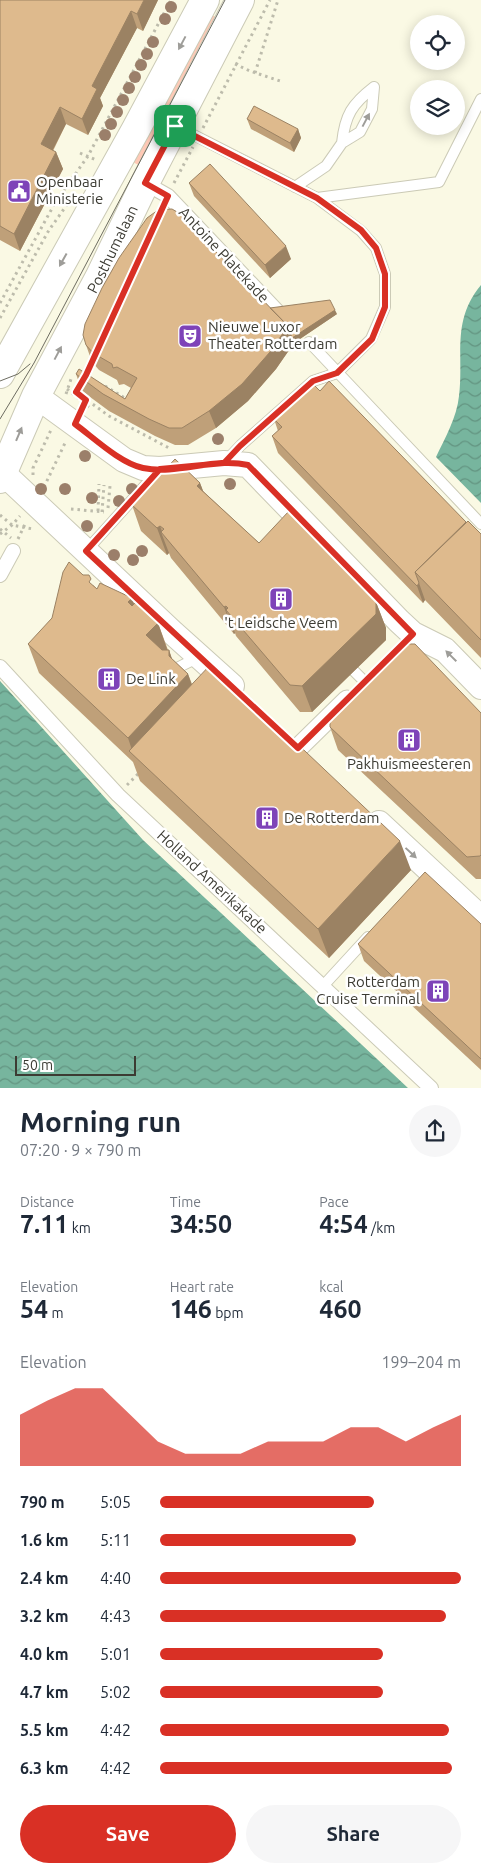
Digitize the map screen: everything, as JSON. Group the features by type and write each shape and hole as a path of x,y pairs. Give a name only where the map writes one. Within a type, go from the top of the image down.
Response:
{"main road":[{"name":"Posthumalaan","path":"1,474 36,396 100,276 156,189 187,131 220,4"},
{"name":"Posthumalaan","path":"1,370 136,129 220,4"},
{"path":"1,370 36,396"}],"street":[{"name":"Antoine Platekade","path":"156,189 278,312"},
{"path":"36,396 124,460 143,468 160,469 224,463 248,465 406,641 445,650 481,687"},
{"path":"1,474 32,500 248,700"},
{"path":"0,575 12,550"},
{"name":"Holland Amerikakade","path":"0,667 118,795 432,1088"},
{"path":"298,748 359,677 379,669"},
{"path":"360,806 427,874 481,918"}],"lane":[{"path":"295,187 326,166 342,143 360,132 372,109 374,86 357,101 344,124 342,143"},
{"path":"317,198 440,182 481,99"},
{"path":"187,131 317,198 361,230 376,248 385,274 385,307 372,339 337,373 313,381 240,446 224,463"},
{"path":"309,342 481,524"},
{"path":"86,551 160,469"},
{"path":"171,671 200,657"},
{"path":"323,986 376,928"}],"path":[{"path":"0,303 55,203 88,156 171,0"},
{"path":"156,189 187,131 235,64 270,0"},
{"path":"255,73 278,0"},
{"path":"235,64 280,81"},
{"path":"80,153 98,161"},
{"path":"94,357 76,392 86,400 168,448 176,449"},
{"path":"0,515 12,525 24,527 32,500 67,418 68,390"},
{"path":"0,534 12,525 32,500 33,468 67,418 86,400"},
{"path":"99,484 100,512"},
{"path":"100,512 104,485"},
{"path":"64,508 108,512 110,486"},
{"path":"118,795 145,766"}],"shaded area":[{"path":"205,12 225,21 148,170 127,159"}],"water":[{"path":"481,285 481,503 436,457 458,404 462,325 472,298"},
{"path":"0,681 143,840 408,1088 0,1088"}],"building":[{"path":"0,0 144,0 137,14 131,11 92,86 97,89 82,119 60,107 41,144 56,152 14,234 0,226"},
{"path":"254,106 298,129 290,143 247,119"},
{"path":"210,164 286,246 265,265 189,183"},
{"name":"Nieuwe Luxor Theater Rotterdam","path":"172,209 184,216 189,224 288,326 270,352 242,384 209,411 182,428 169,428 149,419 103,394 76,374 79,369 125,399 137,378 117,367 113,368 112,364 93,353 86,345 83,335 85,324 119,258 147,218 158,210"},
{"path":"330,300 335,310 292,338 288,326 270,308"},
{"path":"329,381 466,522 415,572 419,583 417,586 272,436 282,427 274,419 311,382 320,391"},
{"name":"'t Leidsche Veem","path":"175,459 200,483 197,486 259,543 289,511 376,602 376,614 302,686 290,685 226,610 228,608 224,607 161,532 164,529 160,526 157,528 132,505"},
{"path":"468,521 481,534 481,640 415,572"},
{"name":"De Link","path":"69,562 83,575 89,575 91,579 89,582 97,589 100,583 132,598 128,602 132,606 136,602 158,623 146,635 162,650 169,650 169,656 188,674 128,738 28,644 52,618 63,572"},
{"name":"Pakhuismeesteren","path":"402,644 415,644 481,713 480,856 467,857 330,727 330,715"},
{"name":"De Rotterdam","path":"212,663 400,841 318,929 129,751"},
{"name":"Rotterdam Cruise Terminal","path":"425,872 481,924 481,1059 358,944"}],"tram line":[{"path":"0,419 34,363 225,0"},
{"path":"0,381 18,374 30,364"}],"place":[{"name":"Openbaar Ministerie","path":"19,191"},
{"name":"Nieuwe Luxor Theater Rotterdam","path":"190,336"},
{"name":"'t Leidsche Veem","path":"281,599"},
{"name":"De Link","path":"109,679"},
{"name":"Pakhuismeesteren","path":"409,740"},
{"name":"De Rotterdam","path":"267,818"},
{"name":"Rotterdam Cruise Terminal","path":"438,991"}],"route":[{"path":"175,126 145,183 168,196 86,375 76,392 86,400 75,424 110,451 124,460 143,468 160,469 224,463 248,465 413,634 298,748 86,551 160,469 224,463 240,446 313,381 337,373 372,339 385,307 385,274 376,248 361,230 317,198 175,126"}]}
